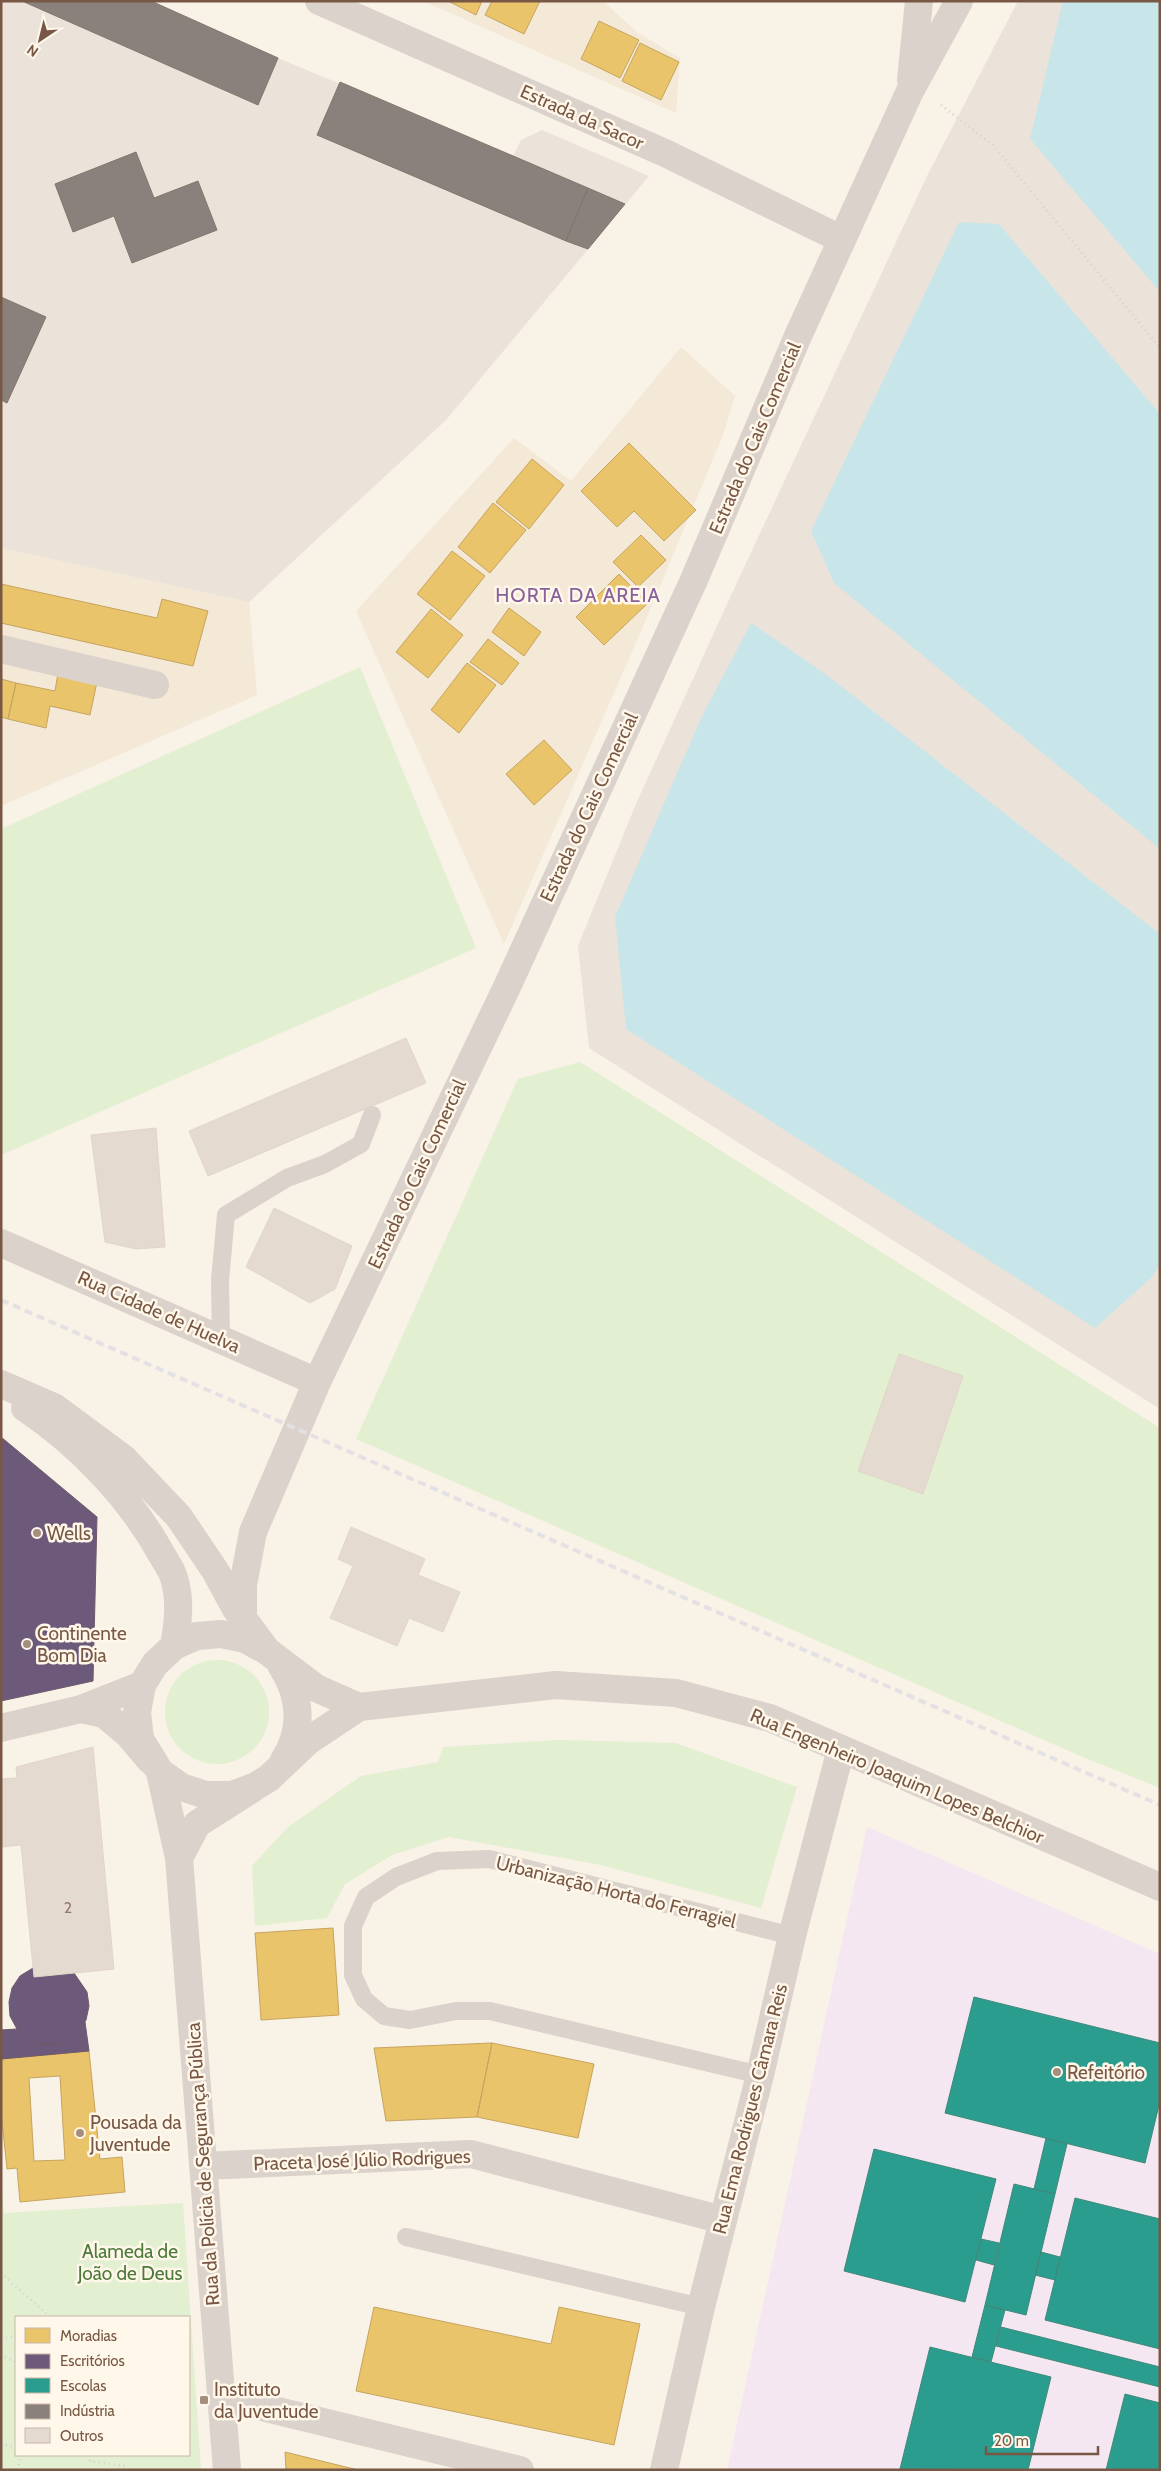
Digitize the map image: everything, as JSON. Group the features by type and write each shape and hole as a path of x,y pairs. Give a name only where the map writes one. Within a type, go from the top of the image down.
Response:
{"street":[{"path":"910,91 919,1"},
{"name":"Estrada do Cais Comercial","path":"243,1619 243,1585 254,1532 316,1382 506,989 672,627 841,240 910,91 959,1"},
{"name":"Estrada da Sacor","path":"336,5 665,154 841,240"},
{"path":"1,649 155,685"},
{"name":"Rua Cidade de Huelva","path":"1,1243 221,1338 316,1382"},
{"path":"1,1384 54,1407 123,1458 179,1518 243,1619 292,1681 298,1704 298,1726 291,1748 279,1768"},
{"path":"1,1392 41,1419 105,1477 147,1529 174,1578 178,1619 174,1646"},
{"path":"156,1767 140,1739 137,1712 142,1686 155,1664 174,1646 197,1636 221,1634 245,1639 273,1656 316,1688 359,1707"},
{"name":"Rua Engenheiro Joaquim Lopes Belchior","path":"359,1707 556,1685 676,1693 770,1718 1160,1887"},
{"path":"1,1728 81,1709 142,1686"},
{"path":"179,1858 197,1824 256,1786 308,1741 359,1707"},
{"path":"81,1709 104,1714 128,1734 156,1767 181,1787 206,1795 232,1794 256,1786"},
{"name":"Rua Ema Rodrigues Câmara Reis","path":"664,2470 701,2307 760,2075 792,1936 841,1749"},
{"name":"Rua da Polícia de Segurança Pública","path":"156,1767 179,1858 227,2470"},
{"name":"Praceta José Júlio Rodrigues","path":"203,2166 471,2154 723,2220"},
{"path":"221,2397 520,2470"}],"lane":[{"path":"221,1338 220,1280 226,1215 286,1178 324,1164 361,1144 372,1115"},
{"name":"Urbanização Horta do Ferragiel","path":"760,2075 490,2011 456,2011 410,2020 384,2016 364,1999 353,1975 353,1926 366,1897 396,1877 437,1862 489,1860 792,1936"},
{"path":"406,2237 701,2307"}],"path":[{"path":"939,103 993,145 1160,348"},
{"path":"1,2273 49,2316"},
{"path":"1,2338 15,2336"},
{"path":"1,2360 5,2357 14,2361 15,2364"},
{"path":"1,2444 15,2448"},
{"path":"18,2470 20,2456"},
{"path":"90,2456 90,2461 125,2466 125,2470"}],"shaded area":[{"path":"1,1 151,1 278,58 513,156 521,140 542,130 649,176 446,420 249,602 1,548"},
{"path":"423,1 603,1 638,33 680,58 676,113"},
{"path":"1018,1 1160,1 1160,1409 589,1048 578,946 636,804 734,589 927,176"},
{"path":"681,347 735,396 723,435 645,622 504,944 356,611 514,438 571,481"},
{"path":"1,548 249,602 257,695 1,806"},
{"path":"867,1827 1160,1954 1160,2470 727,2470"}],"green space":[{"path":"360,667 476,948 1,1155 1,829"},
{"path":"580,1062 1160,1428 1160,1788 1083,1757 356,1439 518,1079"},
{"path":"217,1660 237,1664 254,1675 265,1692 269,1712 265,1732 254,1749 237,1760 217,1764 197,1760 180,1749 169,1732 165,1712 169,1692 180,1675 197,1664"},
{"path":"560,1740 676,1743 797,1787 761,1908 601,1865 449,1837 392,1855 345,1884 327,1918 255,1926 252,1866 288,1827 361,1776 438,1762 443,1747"},
{"name":"Alameda de João de Deus","path":"1,2186 4,2213 183,2203 201,2470 1,2470"}],"water":[{"path":"1063,1 1160,1 1160,292 1030,139"},
{"path":"959,222 999,224 1160,414 1160,849 834,583 811,531"},
{"path":"751,623 824,673 1160,934 1160,1265 1151,1278 1095,1328 626,1029 615,917 701,718"}],"building: Moradias":[{"path":"448,1 482,1 476,15"},
{"path":"492,1 540,1 524,34 485,15"},
{"path":"599,21 639,40 620,78 581,59"},
{"path":"640,43 679,62 661,100 622,81"},
{"path":"629,443 696,510 664,541 634,511 617,527 581,491"},
{"path":"532,459 564,485 529,529 496,502"},
{"path":"493,503 526,530 490,573 458,547"},
{"path":"641,535 666,560 638,587 613,562"},
{"path":"452,551 485,576 450,620 417,594"},
{"path":"619,574 648,603 604,645 576,617"},
{"path":"1,584 157,618 162,599 208,611 193,666 1,623"},
{"path":"509,608 541,632 524,656 492,632"},
{"path":"431,609 463,635 428,678 396,652"},
{"path":"488,639 519,663 502,685 470,662"},
{"path":"467,663 496,685 459,733 431,710"},
{"path":"58,673 97,682 90,715 50,706 46,728 8,719 16,683 55,691"},
{"path":"1,679 16,683 8,719 1,717"},
{"path":"544,740 572,770 534,805 506,774"},
{"path":"333,1928 339,2015 261,2020 255,1933"},
{"path":"492,2043 594,2064 578,2138 477,2117"},
{"path":"492,2043 477,2117 386,2121 374,2048"},
{"name":"Pousada da Juventude","path":"89,2051 100,2159 122,2157 125,2192 20,2202 17,2168 7,2169 1,2111 1,2059","holes":["60,2076 65,2160 34,2161 29,2078"]},
{"path":"374,2307 551,2344 559,2307 640,2324 614,2445 356,2391"},
{"path":"285,2452 358,2470 286,2470"}],"building: Escritórios":[{"path":"1,1437 97,1517 93,1681 1,1701"},
{"path":"33,1968 34,1977 74,1973 87,1992 89,2006 86,2020 79,2031 68,2040 54,2044 40,2044 27,2038 17,2029 10,2016 9,2002 12,1988 20,1976"},
{"path":"85,2022 89,2051 1,2059 1,2030 17,2029 27,2038 40,2044 54,2044 68,2040 79,2031"}],"building: Escolas":[{"name":"Refeitório","path":"974,1997 1160,2043 1160,2101 1145,2163 945,2113"},
{"path":"1046,2138 1067,2144 1055,2194 1034,2189"},
{"path":"874,2149 996,2179 965,2302 844,2271"},
{"path":"1014,2184 1055,2194 1026,2315 985,2305"},
{"path":"1075,2198 1160,2219 1160,2349 1045,2320"},
{"path":"981,2239 999,2243 994,2265 976,2260"},
{"path":"1041,2252 1060,2257 1055,2280 1035,2275"},
{"path":"985,2305 1005,2310 991,2362 972,2357"},
{"path":"1001,2327 1160,2367 1160,2387 996,2346"},
{"path":"930,2347 1051,2377 1028,2470 900,2469"},
{"path":"1125,2394 1160,2403 1160,2470 1106,2470"}],"building: Indústria":[{"path":"22,1 151,1 278,58 258,105"},
{"path":"340,82 588,188 566,241 317,135"},
{"path":"136,152 154,198 198,181 217,230 132,263 114,216 73,232 55,184"},
{"path":"588,188 625,204 588,249 566,241"},
{"path":"1,297 46,317 7,403 1,400"}],"building: Outros":[{"path":"406,1038 426,1083 208,1176 189,1131"},
{"path":"156,1128 165,1247 136,1249 105,1242 91,1135"},
{"path":"274,1208 352,1246 335,1289 310,1303 246,1267"},
{"path":"899,1354 963,1376 923,1494 858,1471"},
{"path":"351,1527 425,1559 418,1575 460,1592 443,1632 409,1618 397,1646 330,1618 353,1566 338,1559"},
{"path":"93,1747 114,1969 34,1977 21,1845 1,1847 1,1779 17,1778 16,1767"}],"railway":[{"path":"1,1300 1160,1805"}],"place":[{"name":"Wells","path":"37,1533"},
{"name":"Continente Bom Dia","path":"27,1644"},
{"name":"Refeitório","path":"1057,2072"},
{"name":"Pousada da Juventude","path":"80,2133"},
{"name":"Instituto da Juventude","path":"204,2400"}],"district":[{"name":"HORTA DA AREIA","path":"578,595"}]}
